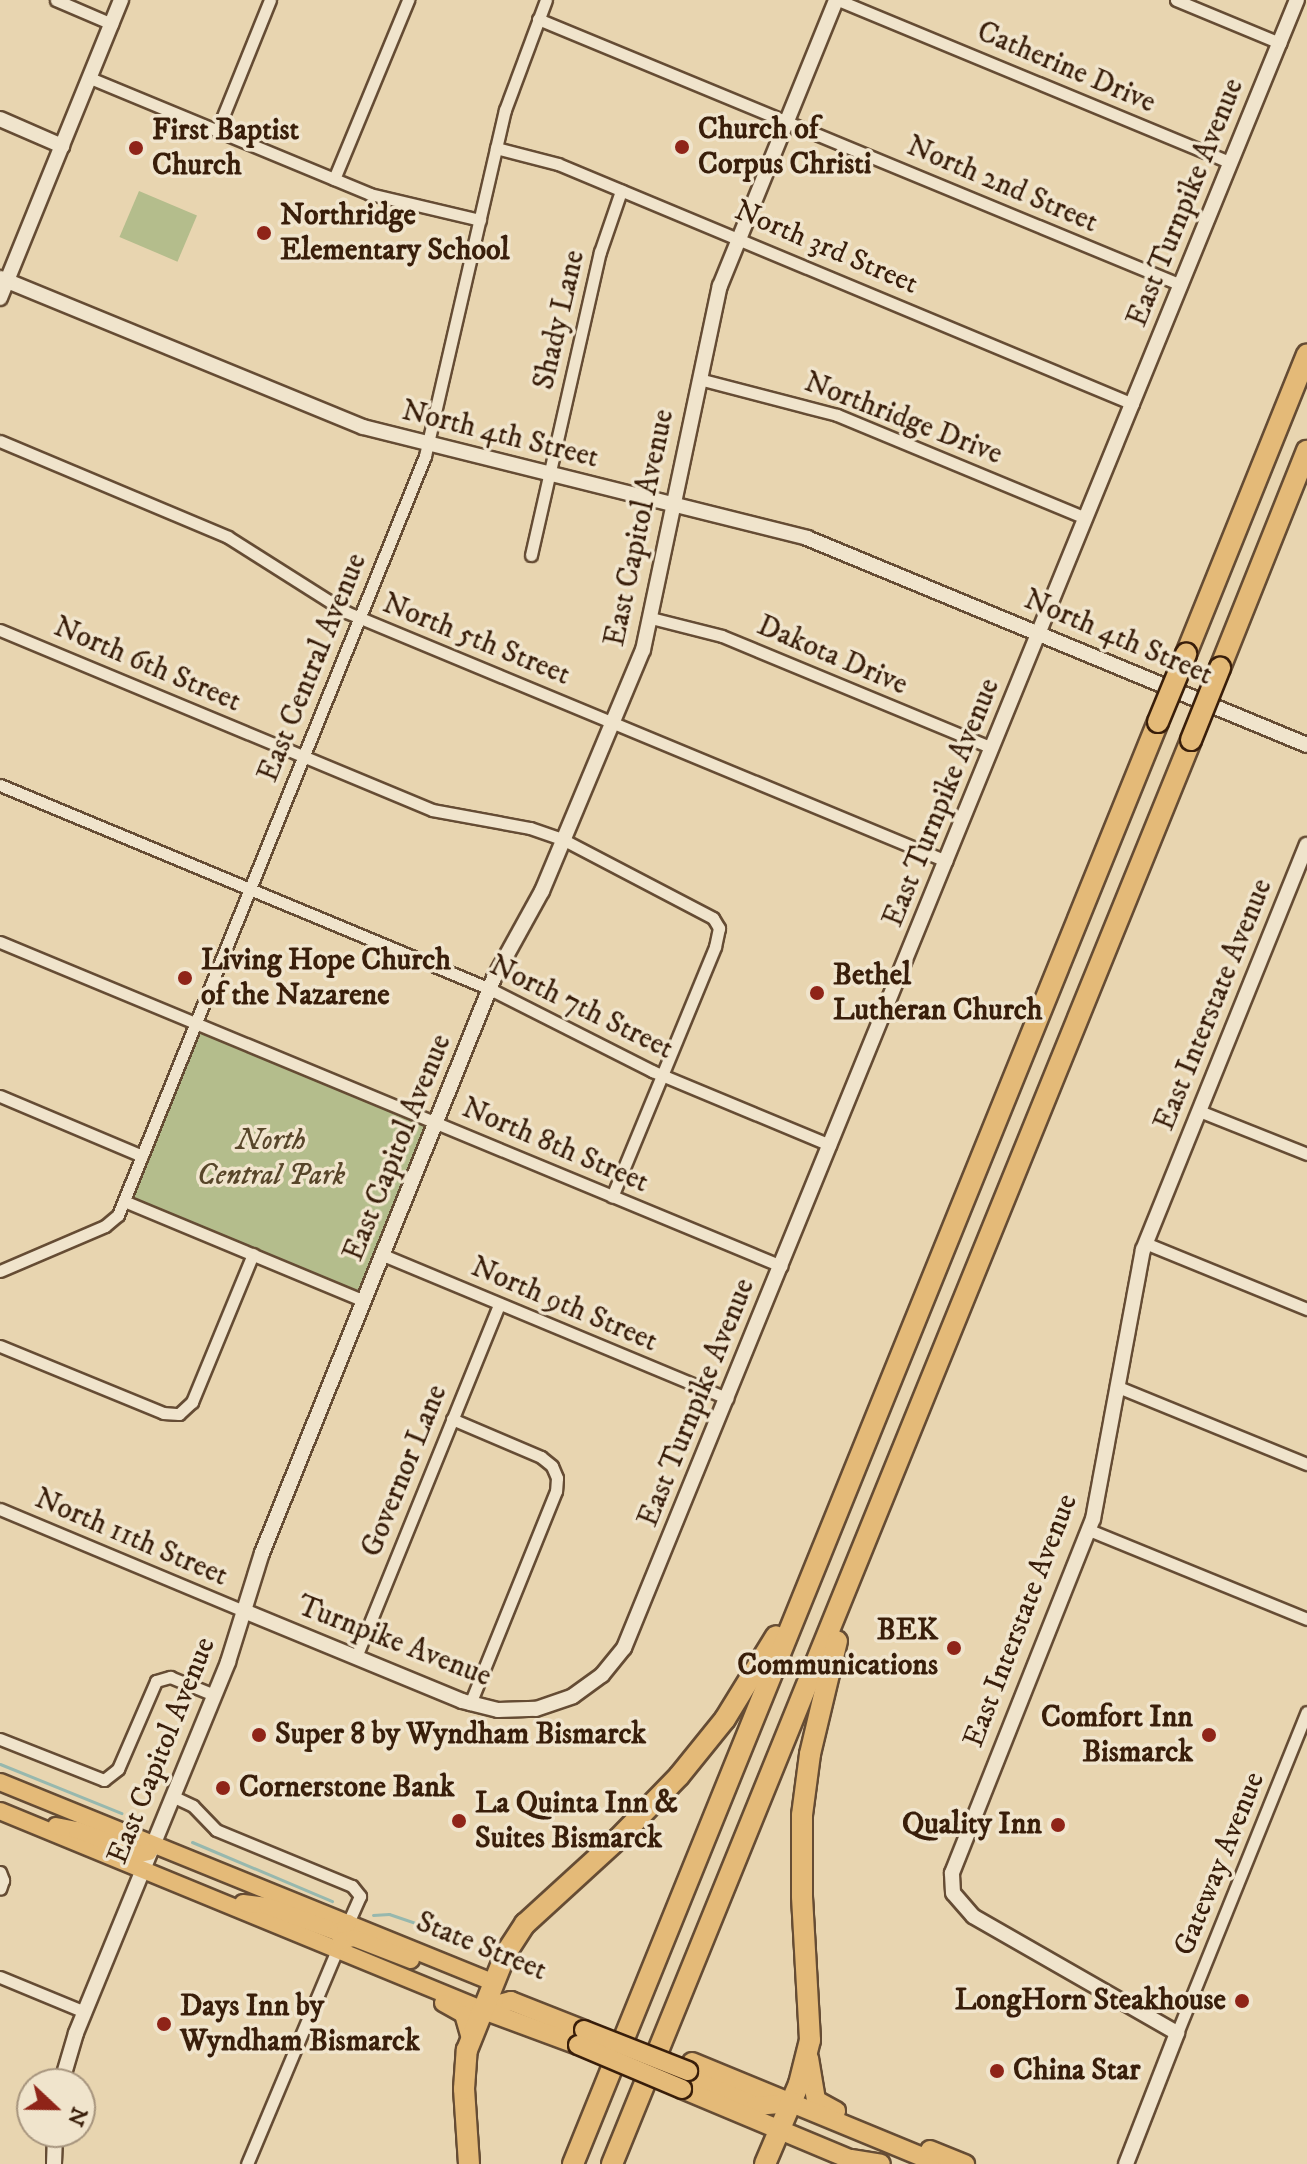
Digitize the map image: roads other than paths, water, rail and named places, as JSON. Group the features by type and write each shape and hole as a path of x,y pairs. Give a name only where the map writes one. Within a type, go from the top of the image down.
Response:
{"highway":[{"path":"573,2164 1307,355"},
{"path":"612,2164 1307,451"},
{"path":"469,2164 464,2089 470,2038 492,1982 525,1924 659,1797 737,1700 778,1631 900,1359"},
{"path":"906,1441 849,1599 823,1688 810,1754 801,1856 811,2028 811,2088 816,2100 965,2164"},
{"name":"State Street","path":"492,1982 583,2033 687,2075 780,2130 855,2162 881,2164"},
{"path":"481,2009 503,2002 520,2003 583,2033"},
{"name":"State Street","path":"481,2009 521,2024 583,2033 687,2075 761,2090 939,2164"},
{"path":"765,2164 809,2053"},
{"path":"687,2075 756,2106 791,2103"}],"main road":[{"name":"State Street","path":"0,1782 148,1856 222,1901 481,2009"},
{"name":"State Street","path":"0,1811 288,1899 492,1982"},
{"path":"222,1901 267,1906 337,1932 345,1929 348,1923"},
{"path":"338,1948 341,1941 354,1938 410,1960 433,1958"},
{"path":"354,1955 385,1977 456,2009 467,2021 470,2038"}],"street":[{"path":"56,0 112,24"},
{"path":"0,298 4,279 121,0"},
{"path":"217,131 270,0"},
{"path":"334,179 408,0"},
{"name":"East Central Avenue","path":"0,1271 110,1224 124,1201 427,446 508,102 546,0"},
{"name":"East Capitol Avenue","path":"66,2068 85,2012 214,1695 262,1553 490,989 542,891 643,650 715,301 737,239 837,0"},
{"name":"Catherine Drive","path":"837,0 1231,163"},
{"path":"1176,0 1280,43"},
{"name":"East Turnpike Avenue","path":"610,1666 634,1628 1297,0"},
{"name":"North 2nd Street","path":"538,19 1181,285"},
{"path":"90,78 379,197 480,220"},
{"path":"0,119 62,146"},
{"name":"North 3rd Street","path":"496,148 545,160 1133,404"},
{"name":"Shady Lane","path":"531,555 600,252 621,191"},
{"name":"North 4th Street","path":"4,279 321,412 427,446 674,503 807,538 1307,745"},
{"name":"Northridge Drive","path":"699,379 772,395 837,415 1086,518"},
{"name":"North 5th Street","path":"0,441 228,537 321,599 360,618 946,861"},
{"name":"Dakota Drive","path":"651,618 722,636 992,748"},
{"name":"North 6th Street","path":"0,630 440,812 530,828 564,840 701,910 717,923 718,941 664,1076"},
{"name":"North 7th Street","path":"0,785 490,989 664,1076 830,1145"},
{"name":"East Interstate Avenue","path":"1177,2033 973,1916 953,1893 952,1873 1089,1530 1099,1496 1145,1243 1307,845"},
{"name":"North 8th Street","path":"0,942 781,1266"},
{"path":"612,1197 664,1076"},
{"path":"0,1096 142,1156"},
{"path":"1199,1111 1307,1154"},
{"path":"124,1201 364,1301"},
{"path":"1145,1243 1307,1309"},
{"path":"0,1346 163,1413 179,1414 192,1402 253,1254"},
{"name":"North 9th Street","path":"383,1255 727,1398"},
{"name":"Governor Lane","path":"356,1657 499,1304"},
{"path":"1118,1387 1307,1464"},
{"path":"452,1419 541,1457 552,1466 557,1478 556,1491 470,1704"},
{"name":"North 11th Street","path":"0,1509 244,1611"},
{"path":"1089,1530 1307,1619"},
{"name":"Turnpike Avenue","path":"244,1611 470,1704 512,1711 549,1706 584,1689 610,1666"},
{"path":"0,1739 104,1780 118,1769 156,1681 170,1677 214,1695"},
{"name":"Gateway Avenue","path":"1177,2033 1307,1712"},
{"path":"172,1796 193,1806 216,1830 352,1886 360,1896 348,1923"},
{"path":"0,1872 1,1887"},
{"path":"247,2164 338,1948"},
{"path":"0,1977 85,2012"},
{"path":"1126,2164 1177,2033"}],"waterway":[{"path":"0,1764 121,1813"},
{"path":"192,1842 332,1901"},
{"path":"373,1915 389,1914 439,1931"}],"place":[{"name":"Church of Corpus Christi","path":"682,147"},
{"name":"First Baptist Church","path":"136,148"},
{"name":"Northridge Elementary School","path":"264,233"},
{"name":"Living Hope Church of the Nazarene","path":"185,978"},
{"name":"Bethel Lutheran Church","path":"817,993"},
{"name":"BEK Communications","path":"954,1648"},
{"name":"Super 8 by Wyndham Bismarck","path":"259,1735"},
{"name":"Comfort Inn Bismarck","path":"1209,1735"},
{"name":"Cornerstone Bank","path":"223,1788"},
{"name":"La Quinta Inn & Suites Bismarck","path":"459,1821"},
{"name":"Quality Inn","path":"1058,1825"},
{"name":"LongHorn Steakhouse","path":"1242,2001"},
{"name":"Days Inn by Wyndham Bismarck","path":"164,2024"},
{"name":"China Star","path":"997,2071"}],"park label":[{"name":"North Central Park","path":"271,1158"}]}
